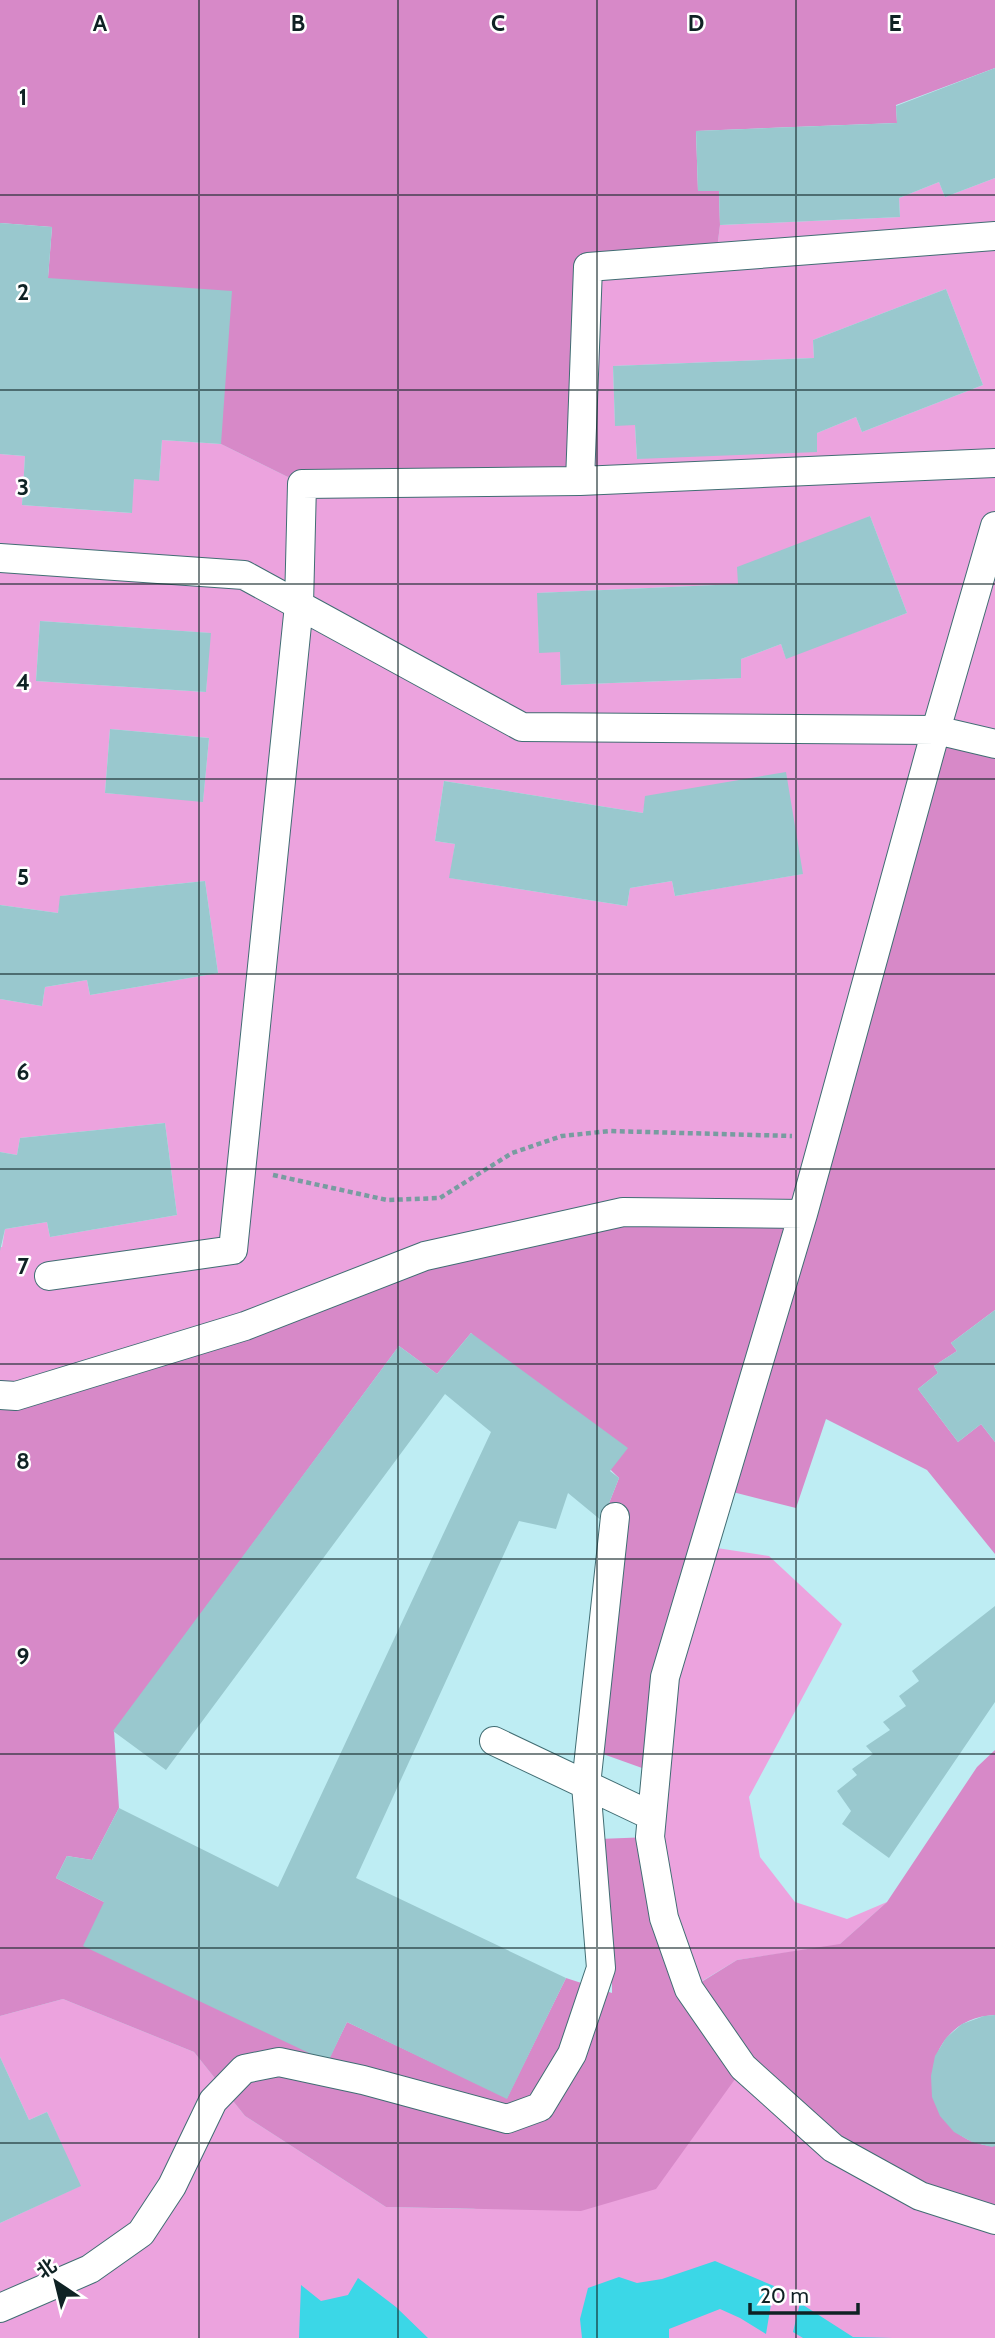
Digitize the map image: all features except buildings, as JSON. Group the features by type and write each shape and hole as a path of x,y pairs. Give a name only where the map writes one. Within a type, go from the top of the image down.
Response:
{"street":[{"path":"580,481 588,267 995,236"},
{"path":"49,1276 233,1250 299,605 302,484 580,481 995,463"},
{"path":"995,526 803,1214 665,1677 650,1837 664,1918 689,1989 743,2067 833,2148 920,2196 995,2220"},
{"path":"0,558 244,575 522,727 936,730 995,744"},
{"path":"0,1395 16,1396 245,1326 425,1256 623,1212 803,1214"},
{"path":"0,2308 90,2269 141,2233 172,2186 213,2101 244,2068 279,2062 363,2080 507,2119 540,2107 572,2054 601,1968 586,1785 615,1517"},
{"path":"494,1741 652,1816"}],"path":[{"path":"242,1168 387,1199 440,1198 512,1153 562,1136 610,1131 824,1137"}],"shaded area":[{"path":"0,0 995,0 995,68 896,105 897,123 696,131 698,191 719,191 720,225 716,257 588,267 580,481 302,484 221,444 48,278 52,227 0,223"},
{"path":"995,178 995,744 803,1214 0,1395 0,1247 5,1229 47,1222 50,1237 177,1215 165,1123 20,1138 17,1155 0,1152 0,999 42,1006 45,987 87,980 90,995 218,973 205,881 61,896 58,913 0,905 0,454 25,456 22,505 131,513 134,479 159,480 162,440 221,444 302,484 588,267 716,257 720,225 900,217 899,198 939,182 945,197","holes":["946,289 983,385 862,432 856,417 817,433 637,459 635,425 615,425 613,366 814,358 813,340","870,516 907,613 786,658 781,644 741,659 741,678 561,685 560,652 539,652 538,593 738,584","40,621 210,633 206,692 36,681","110,729 209,738 203,801 105,793","444,781 643,813 646,796 802,874 675,896 672,881 630,888 627,906 450,878 455,844 435,841"]},
{"path":"936,730 995,744 995,1310 951,1343 957,1351 934,1366 938,1373 918,1389 958,1442 981,1424 995,1442 995,1554 927,1470 826,1419 796,1508 721,1489 656,1773 589,1749 602,1521 619,1478 471,1333 437,1374 399,1346 114,1731 119,1808 92,1860 67,1856 56,1878 104,1902 328,2061 347,2022 507,2098 566,1978 612,1993 612,1928 599,1839 650,1837 690,1989 737,1960 840,1944 887,1902 977,1767 995,1750 995,2015 967,2022 948,2037 936,2057 932,2080 937,2104 948,2124 968,2139 995,2146 995,2220 920,2196 743,2068 656,2189 581,2211 386,2207 245,2116 194,2052 63,1999 0,2016 0,1395 425,1256 623,1212 803,1214"},
{"path":"704,1546 769,1556 842,1624 749,1797 760,1857 795,1902 847,1919 887,1902 839,1945 737,1960 689,1989 650,1837 665,1677"},
{"path":"63,1999 194,2052 245,2116 386,2207 474,2209 743,2067 995,2220 995,2338 0,2338 0,2223 80,2186 47,2112 29,2120 0,2057 0,2016"}],"water":[{"path":"715,2261 774,2286 766,2334 720,2309 669,2329 669,2338 582,2338 580,2319 588,2288 619,2277 637,2283 662,2279"},
{"path":"358,2278 396,2307 428,2338 299,2338 301,2285 321,2301 348,2295"},
{"path":"800,2303 853,2337 893,2338 803,2338 793,2332"}]}
